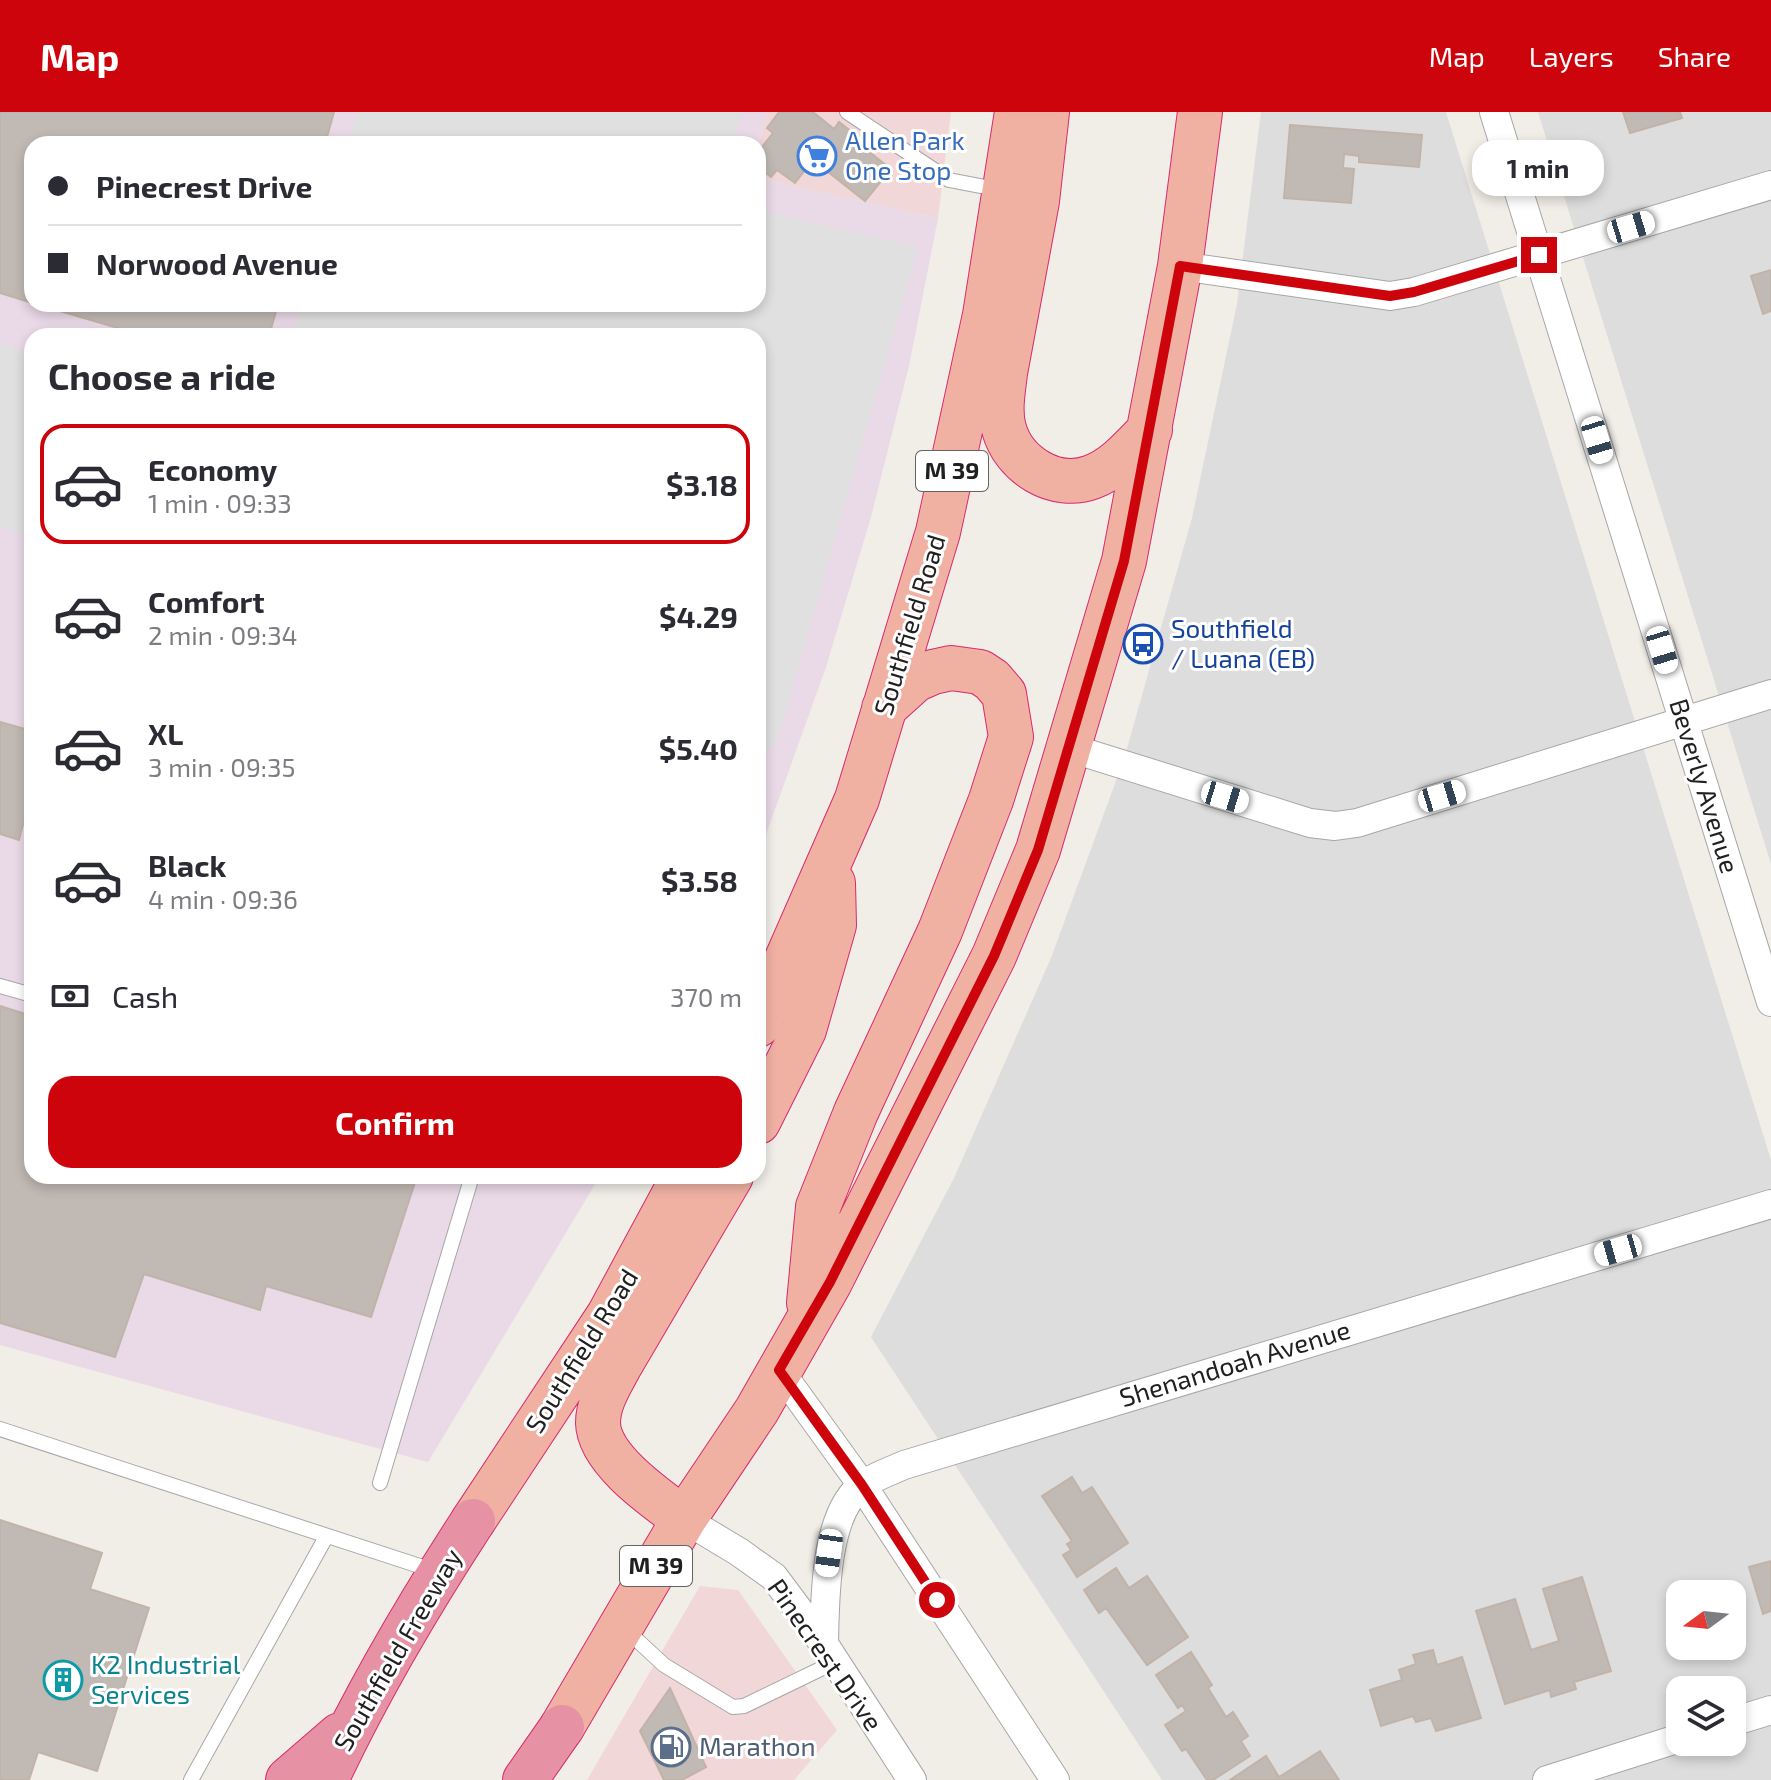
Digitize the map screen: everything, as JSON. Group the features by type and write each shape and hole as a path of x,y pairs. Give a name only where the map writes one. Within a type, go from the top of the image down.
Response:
{"highway":[{"name":"Southfield Road","path":"766,1007 857,799 938,532 985,315 1017,112"},
{"path":"1047,112 1037,201 1005,373 1002,400 1004,429 1019,459 1038,473 1062,481 1090,478 1114,465 1150,430"},
{"name":"M 39","path":"525,1780 562,1727 684,1519 757,1410 807,1321 994,956 1038,850 1124,561 1180,266 1200,112"},
{"path":"807,1321 818,1207 856,1112 940,931 991,800 1011,737 1004,694 980,672 951,668 933,672 915,680 884,708"},
{"path":"766,1106 804,1030 834,925 832,857"},
{"name":"Southfield Road","path":"473,1521 609,1315 675,1184"},
{"path":"684,1519 642,1488 624,1469 599,1435 598,1420 603,1397 726,1184"},
{"name":"Southfield Freeway","path":"326,1780 351,1726 473,1521"},
{"path":"288,1780 351,1726"},
{"path":"551,1780 562,1727"}],"street":[{"name":"Beverly Avenue","path":"1494,112 1771,1002"},
{"path":"1180,266 1390,296 1414,292 1771,185"},
{"path":"1070,748 1310,823 1335,826 1357,823 1771,694"},
{"name":"Shenandoah Avenue","path":"862,1485 944,1451 1771,1204"},
{"path":"779,1370 862,1485 1055,1780"},
{"path":"829,1653 825,1584 829,1553 845,1507 862,1485"},
{"name":"Pinecrest Drive","path":"684,1519 774,1577 829,1653 912,1780"},
{"path":"1746,1718 1771,1710"},
{"path":"1547,1780 1666,1742"}],"lane":[{"path":"847,112 949,180 1005,191"},
{"path":"0,986 24,993"},
{"path":"380,1483 470,1184"},
{"path":"0,1429 440,1572"},
{"path":"191,1780 326,1537"},
{"path":"621,1626 664,1665 733,1707 744,1706 829,1653"}],"shaded area":[{"path":"0,112 768,112 761,136 24,136 24,312 766,312 766,180 938,218 909,366 871,517 826,667 766,835 766,328 24,328 24,1184 595,1184 428,1462 0,1345"},
{"path":"357,112 742,112 734,136 350,136"},
{"path":"768,112 951,112 938,218 766,180 766,136 761,136"},
{"path":"1261,112 1446,112 1771,1160 1771,1780 1162,1780 871,1337 954,1178 1051,958 1124,759 1192,518 1237,304"},
{"path":"1538,112 1771,112 1771,864"},
{"path":"766,212 918,247 775,749 766,746 766,328 296,328 301,312 766,312"},
{"path":"0,344 24,352 24,534 0,527"},
{"path":"700,1586 738,1590 837,1730 794,1780 587,1780"}],"building":[{"path":"0,112 334,112 327,136 24,136 24,300 0,293"},
{"name":"Allen Park One Stop","path":"779,112 813,112 834,129 839,122 858,137 855,141 891,169 865,201 813,160 795,183 777,170 771,177 766,173 766,142 773,133 767,128"},
{"path":"1623,112 1680,112 1682,118 1630,133"},
{"path":"1290,125 1422,135 1419,167 1359,162 1359,156 1344,154 1343,168 1354,169 1351,203 1284,198"},
{"path":"1771,270 1771,311 1763,314 1751,276"},
{"path":"63,312 276,312 271,328 118,328"},
{"path":"0,722 24,729 24,824 19,840 0,834"},
{"path":"0,1006 24,1014 24,1184 414,1184 371,1317 266,1286 260,1310 144,1274 115,1357 0,1323"},
{"path":"1072,1477 1082,1493 1092,1487 1128,1543 1077,1577 1063,1555 1071,1550 1067,1544 1072,1541 1042,1496"},
{"name":"K2 Industrial Services","path":"0,1520 102,1553 90,1589 149,1608 97,1771 38,1752 29,1780 0,1780"},
{"path":"1771,1561 1771,1611 1763,1614 1749,1567"},
{"path":"1116,1568 1129,1588 1147,1576 1188,1637 1147,1665 1106,1608 1099,1613 1084,1590"},
{"path":"1582,1577 1611,1671 1574,1682 1576,1689 1551,1697 1550,1690 1505,1704 1476,1611 1515,1599 1531,1650 1559,1641 1543,1589"},
{"path":"1433,1650 1437,1665 1462,1657 1481,1718 1436,1731 1431,1718 1416,1722 1413,1716 1381,1726 1370,1690 1402,1680 1399,1670 1416,1664 1413,1655"},
{"path":"1191,1652 1212,1685 1208,1688 1226,1717 1233,1712 1248,1736 1241,1741 1250,1756 1213,1780 1207,1780 1165,1725 1186,1711 1182,1705 1178,1708 1156,1675"},
{"path":"670,1688 706,1767 682,1780 664,1780 640,1731"},
{"path":"1320,1751 1339,1780 1230,1780 1266,1756 1279,1777"}],"place":[{"name":"Allen Park One Stop","path":"817,156"},
{"name":"Southfield / Luana (EB)","path":"1143,644"},
{"name":"K2 Industrial Services","path":"63,1680"},
{"name":"Marathon","path":"671,1747"}],"route":[{"path":"937,1600 862,1485 779,1370 830,1282 994,956 1038,850 1124,561 1180,266 1390,296 1414,292 1539,255"}]}
